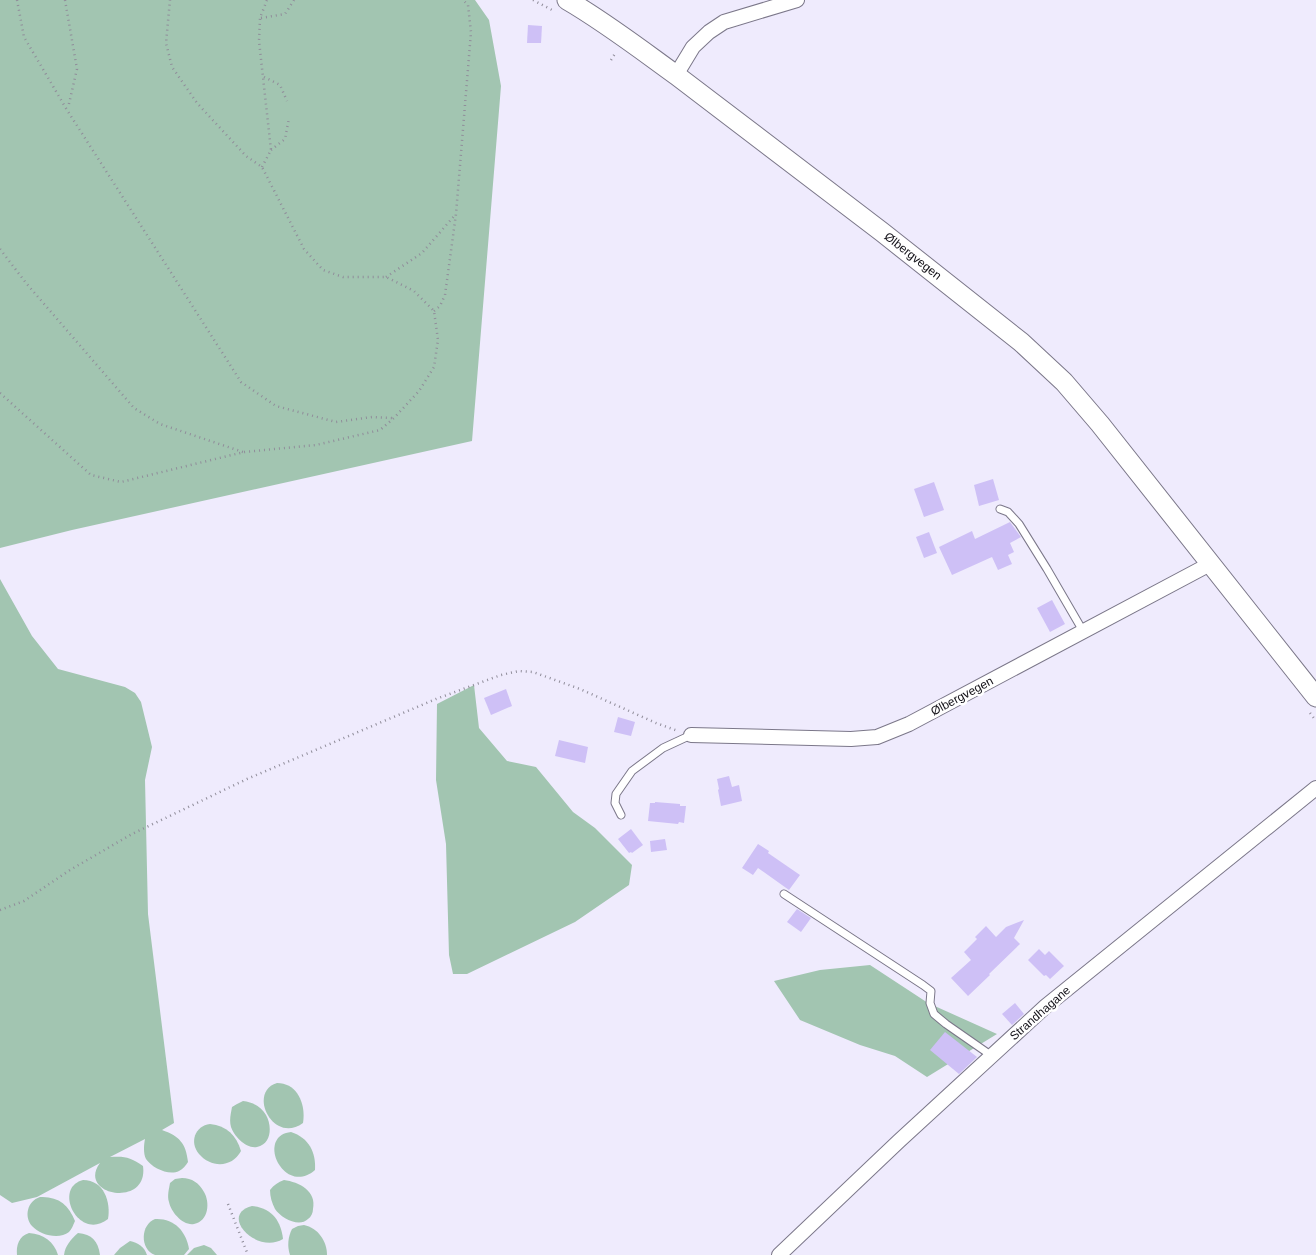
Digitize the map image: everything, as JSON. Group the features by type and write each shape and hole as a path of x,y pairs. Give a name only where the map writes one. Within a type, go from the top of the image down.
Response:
{"main road":[{"name":"Ølbergvegen","path":"567,0 631,42 676,75 943,279 1021,342 1064,382 1100,424 1316,697"}],"street":[{"path":"676,75 693,47 709,32 724,22 796,0"},
{"name":"Ølbergvegen","path":"691,735 851,739 877,737 910,724 1210,564"},
{"name":"Strandhagane","path":"779,1255 899,1141 1046,1006 1316,788"}],"lane":[{"path":"1000,509 1008,512 1019,524 1083,631"},
{"path":"621,815 615,803 616,794 632,771 663,748 691,735"},
{"path":"784,894 931,991 930,1003 934,1014 992,1056"}],"path":[{"path":"17,0 24,37 67,110 241,382 276,406 336,422 372,418 394,418"},
{"path":"64,0 77,69 67,110"},
{"path":"0,394 91,475 121,482 244,452 316,445 380,430 419,392 434,367 438,340 434,311 414,291 386,277 343,277 322,270 304,249 262,167 246,156 197,103 172,67 166,43 170,0"},
{"path":"267,0 260,18 259,41 271,150"},
{"path":"260,18 285,14 294,0"},
{"path":"434,311 440,306 444,295 456,214 471,32 468,5 463,0"},
{"path":"263,77 280,85 287,101"},
{"path":"262,167 271,150 285,139 289,118"},
{"path":"386,277 422,253 456,214"},
{"path":"0,250 134,408 160,424 244,452"},
{"path":"0,910 24,901 70,870 132,834 247,779 436,699 501,675 518,671 541,674 656,723 691,735"},
{"path":"228,1204 248,1255"}],"green space":[{"path":"0,0 475,0 489,20 501,86 472,441 72,530 0,548"},
{"path":"0,579 32,636 58,669 125,687 135,693 141,702 152,747 145,780 148,914 174,1123 162,1130 181,1141 188,1162 182,1169 175,1172 166,1172 156,1168 145,1157 145,1139 110,1157 127,1158 143,1166 142,1180 135,1188 126,1192 115,1193 97,1183 95,1174 100,1163 37,1197 12,1203 0,1195"},
{"path":"474,685 479,728 507,761 536,767 573,812 595,828 632,865 629,885 575,922 467,974 453,974 449,955 446,844 436,780 437,704"},
{"path":"870,965 928,1003 997,1034 927,1077 895,1056 860,1045 800,1020 774,981 820,970"},
{"path":"277,1083 290,1087 299,1096 302,1102 303,1123 292,1128 282,1127 268,1115 264,1105 264,1096 268,1088"},
{"path":"243,1101 250,1102 259,1107 268,1119 270,1129 268,1138 266,1142 257,1147 249,1146 241,1141 231,1127 232,1107"},
{"path":"210,1124 226,1129 236,1140 241,1151 232,1161 221,1164 209,1162 196,1149 194,1140 197,1131"},
{"path":"291,1132 307,1142 313,1152 315,1170 304,1176 293,1176 284,1171 278,1163 275,1153 275,1143 280,1136"},
{"path":"182,1178 195,1182 206,1196 207,1211 203,1219 194,1224 186,1223 178,1218 169,1202 170,1183 175,1179"},
{"path":"83,1180 90,1181 101,1188 107,1199 108,1219 97,1224 88,1224 79,1219 73,1211 70,1193 74,1185"},
{"path":"284,1180 301,1185 310,1192 314,1203 312,1213 304,1222 290,1221 281,1216 275,1209 271,1200 270,1190"},
{"path":"40,1197 57,1200 70,1210 75,1221 69,1232 55,1236 40,1232 32,1226 28,1218 28,1210 32,1202"},
{"path":"252,1206 265,1209 274,1216 278,1221 283,1239 273,1243 262,1242 245,1232 240,1225 239,1217 243,1211"},
{"path":"155,1219 162,1219 173,1223 182,1231 189,1249 184,1255 155,1255 146,1248 144,1242 145,1231 150,1222"},
{"path":"304,1225 314,1229 321,1236 327,1250 327,1255 290,1255 288,1242 292,1229"},
{"path":"29,1233 39,1235 48,1240 54,1246 58,1255 17,1255 19,1241"},
{"path":"78,1233 94,1239 100,1255 64,1255 69,1243"},
{"path":"130,1241 140,1245 147,1255 114,1255"},
{"path":"204,1245 211,1248 217,1255 187,1255 194,1248"}],"building":[{"path":"528,25 542,26 541,43 527,43"},
{"path":"993,479 999,500 979,506 974,485"},
{"path":"934,482 944,510 924,517 914,489"},
{"path":"1010,522 1021,537 1010,543 1014,552 1008,555 1012,564 998,570 992,557 952,575 939,547 972,531 975,539"},
{"path":"929,532 937,553 924,558 916,537"},
{"path":"1052,600 1065,624 1050,632 1037,608"},
{"path":"506,689 512,706 491,715 484,698"},
{"path":"618,717 635,722 631,736 614,732"},
{"path":"559,740 588,747 585,763 555,756"},
{"path":"729,776 732,787 739,785 742,801 721,806 717,779"},
{"path":"650,803 686,806 684,823 648,821"},
{"path":"631,829 643,845 629,853 618,839"},
{"path":"665,839 667,850 651,852 650,841"},
{"path":"758,844 800,875 789,890 758,868 753,875 742,868"},
{"path":"797,909 811,918 801,932 787,922"},
{"path":"1024,920 1014,938 1020,944 968,996 951,978 971,960 964,952 977,939 975,937 986,926 996,937 1006,927"},
{"path":"1039,949 1045,955 1049,951 1064,966 1050,979 1046,975 1044,976 1028,960"},
{"path":"1015,1003 1024,1014 1012,1025 1002,1014"},
{"path":"945,1032 977,1057 959,1074 930,1050"}]}
